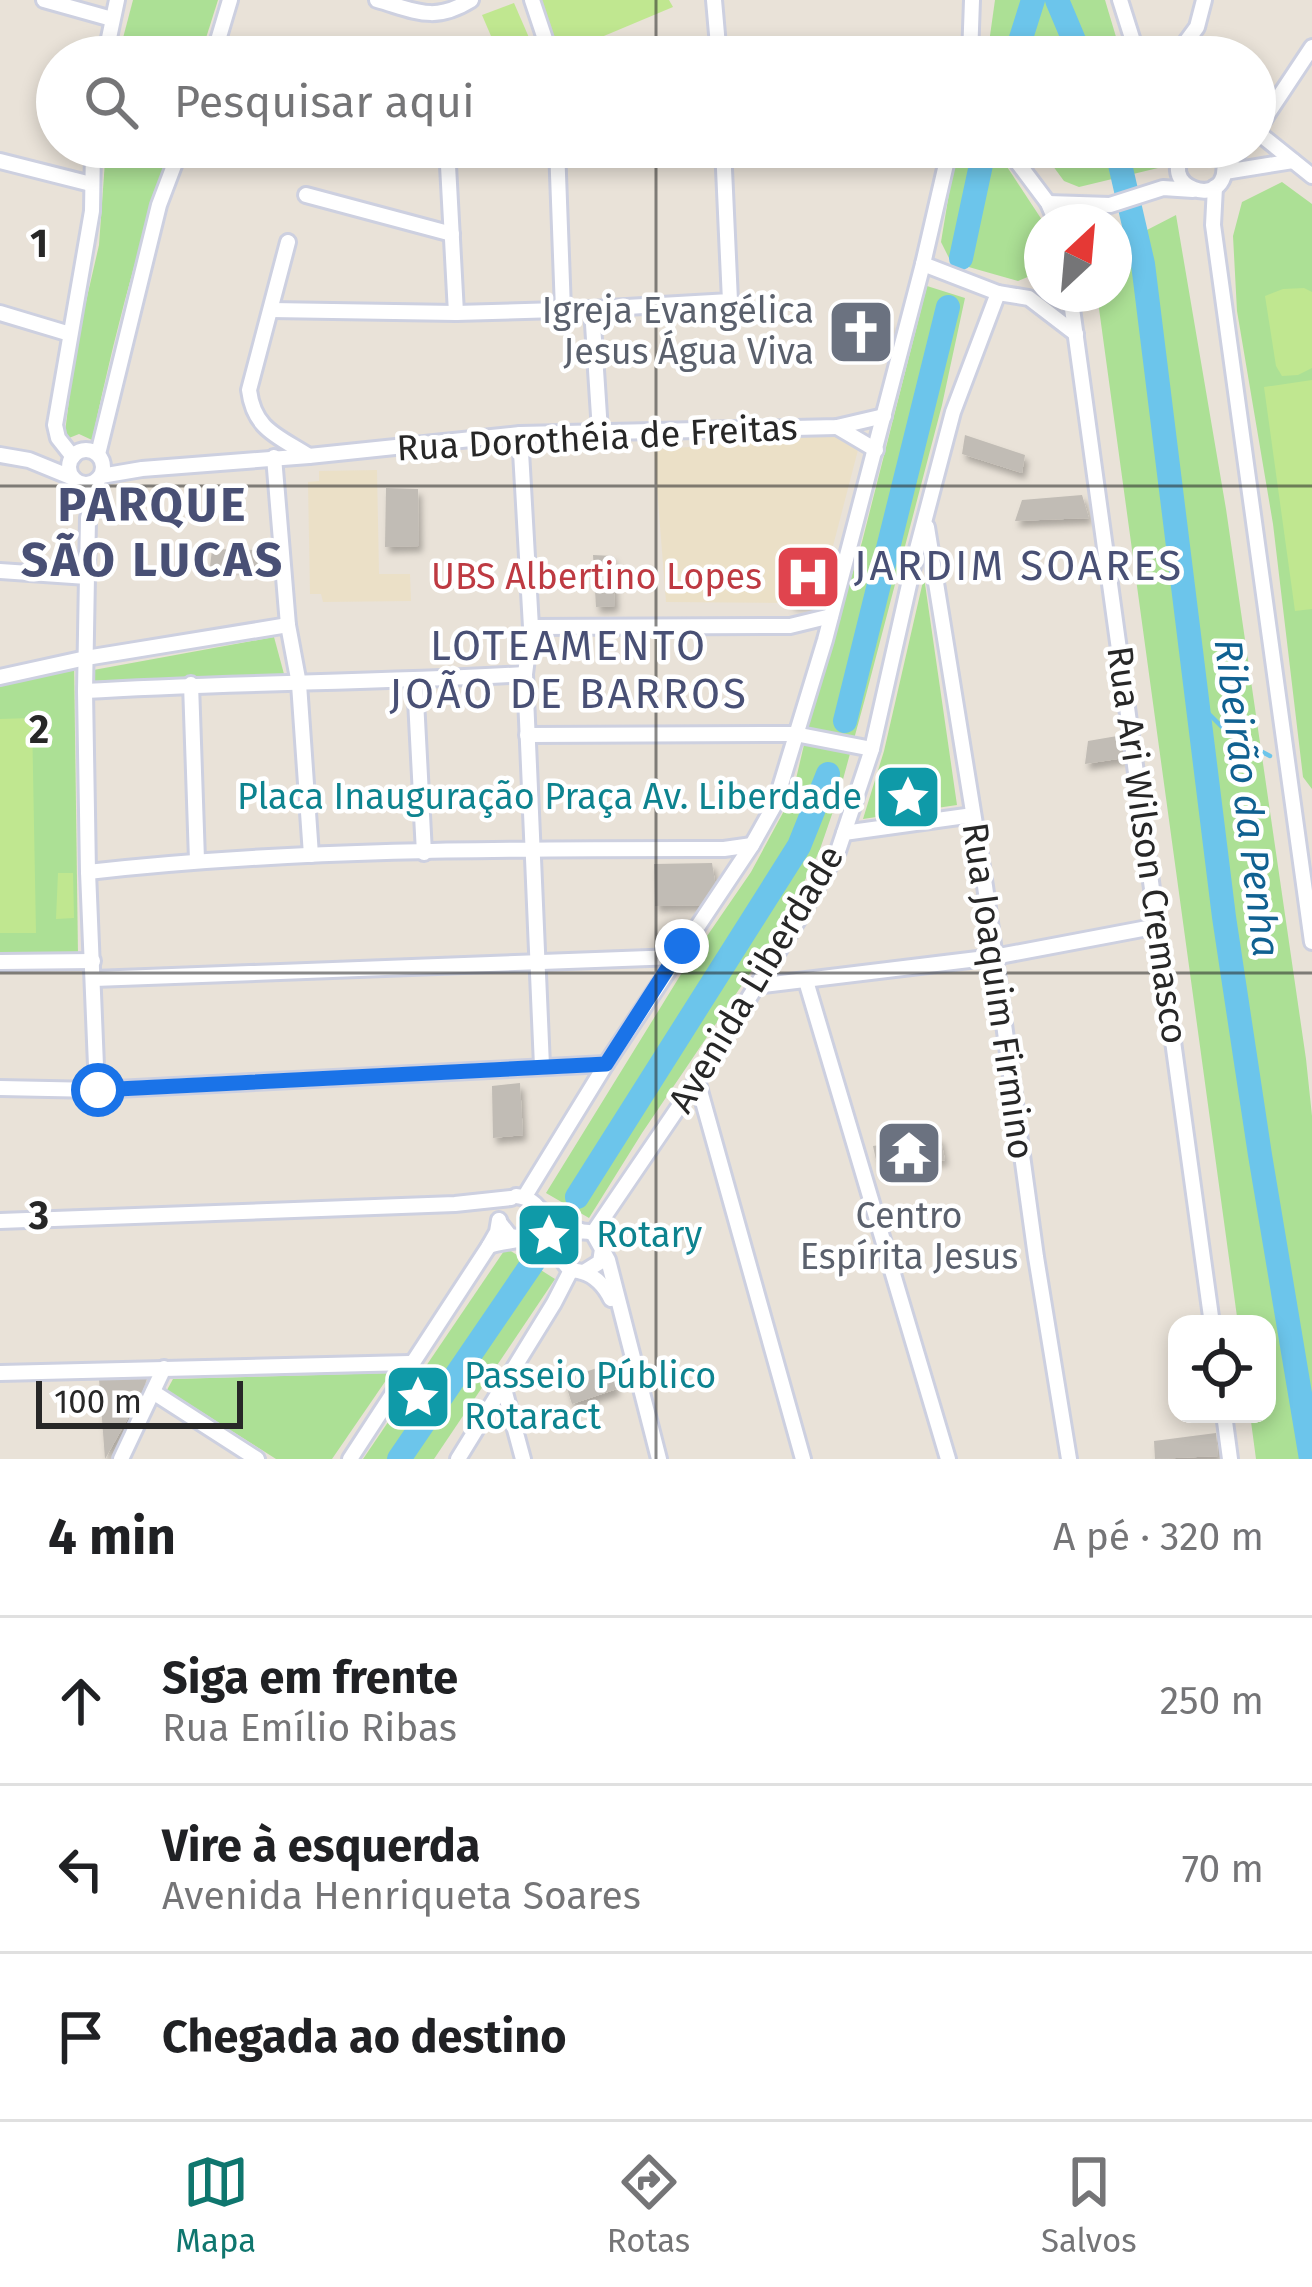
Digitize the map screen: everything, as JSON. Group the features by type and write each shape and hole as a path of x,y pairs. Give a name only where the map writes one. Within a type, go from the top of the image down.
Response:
{"street":[{"path":"44,0 112,19"},
{"path":"109,36 117,0"},
{"path":"220,36 230,0"},
{"path":"377,0 444,14 471,0"},
{"path":"532,0 544,36"},
{"path":"714,0 717,36"},
{"path":"971,36 972,0"},
{"path":"1120,0 1131,36"},
{"path":"1190,36 1204,0"},
{"path":"1276,102 1312,48"},
{"path":"1276,148 1312,176"},
{"path":"0,161 92,184"},
{"path":"1276,163 1293,161"},
{"path":"72,458 55,425 92,211 92,168"},
{"path":"98,1090 88,872 88,518 160,205 173,168"},
{"path":"448,168 456,313"},
{"path":"558,168 562,310"},
{"path":"271,310 456,313 730,301 724,168"},
{"path":"350,1459 489,1246 501,1207 518,1197 775,804 876,450 945,168"},
{"path":"1022,168 1048,203 1113,204 1158,190 1215,187"},
{"path":"1234,168 1225,169 1215,187 1213,225 1312,942"},
{"path":"1158,190 1178,169 1213,225"},
{"path":"306,195 452,234"},
{"path":"288,242 249,390 259,423 309,456"},
{"path":"923,264 998,293 1024,297"},
{"name":"Avenida Liberdade","path":"586,1232 697,1080 838,851 872,749 952,412 998,293"},
{"path":"592,309 600,431"},
{"path":"1047,312 1076,334"},
{"name":"Rua Ari Wilson Cremasco","path":"1073,312 1211,1315"},
{"path":"0,314 70,334"},
{"name":"Rua Dorothéia de Freitas","path":"100,468 309,456 520,434 838,427 884,416"},
{"name":"Rua Dorothéia de Freitas","path":"838,427 876,450"},
{"path":"520,434 531,627 525,674 542,1066"},
{"path":"0,455 28,460 72,458 88,450 100,468"},
{"path":"274,457 288,625 299,684 310,855"},
{"path":"72,458 69,468 88,518"},
{"path":"28,460 88,484 100,468"},
{"name":"Rua Joaquim Firmino","path":"926,523 1069,1459"},
{"path":"0,571 87,577"},
{"path":"531,627 790,626 831,616"},
{"path":"0,677 288,625"},
{"path":"790,626 825,640"},
{"path":"85,691 525,674"},
{"path":"415,681 424,853"},
{"path":"191,684 197,860"},
{"path":"527,735 795,734 872,749"},
{"path":"844,833 973,815"},
{"path":"1296,820 1312,832"},
{"path":"88,872 197,860 310,855 752,845"},
{"path":"724,849 737,866"},
{"path":"756,986 994,957 1158,926"},
{"path":"94,980 676,957"},
{"path":"0,962 93,961"},
{"path":"806,981 948,1459"},
{"path":"0,1088 98,1090 606,1064"},
{"path":"697,1080 803,1459"},
{"path":"0,1221 455,1204 518,1197 565,1227 586,1232 608,1260 659,1459"},
{"path":"455,1204 499,1218"},
{"path":"489,1246 524,1238 538,1228 540,1209"},
{"path":"499,1218 510,1236 524,1238 605,1287 619,1314"},
{"path":"458,1459 572,1266 562,1241 572,1232 586,1232"},
{"path":"572,1266 600,1262 602,1249"},
{"path":"0,1373 410,1364"},
{"path":"121,1459 164,1368"},
{"path":"503,1385 523,1459"},
{"path":"153,1391 257,1459"},
{"path":"1225,1423 1230,1459"}],"shaded area":[{"path":"840,434 853,439 858,450 833,546 785,548 788,603 666,602 654,450"},
{"path":"377,470 379,574 410,574 411,601 323,602 321,594 310,594 308,482 319,481 319,471"}],"green space":[{"path":"133,0 218,0 207,36 124,36"},
{"path":"538,0 669,0 673,7 604,36 553,36"},
{"path":"995,0 1105,0 1116,36 990,36"},
{"path":"514,3 528,36 491,36 482,15"},
{"path":"104,168 164,168 127,292 92,440 79,434 64,440 76,345 99,245"},
{"path":"953,168 1008,168 1031,204 1024,204 1024,278 1018,281 951,262 941,242"},
{"path":"1054,168 1158,168 1079,187 1064,181"},
{"path":"1282,182 1312,204 1312,789 1303,777 1273,524 1237,311 1233,236 1242,202"},
{"path":"1176,215 1226,509 1312,1116 1312,1459 1256,1459 1251,1423 1276,1423 1276,1315 1237,1315 1099,312 1132,312 1132,238"},
{"path":"927,286 965,298 866,695 819,852 782,926 589,1218 546,1193 683,971 751,872 792,796"},
{"path":"1304,288 1312,292 1312,368 1282,376 1276,366 1265,296"},
{"path":"1312,380 1312,609 1295,611 1264,387"},
{"path":"924,577 957,805 863,819 884,751"},
{"path":"274,637 284,674 89,681 88,671"},
{"path":"74,660 78,955 0,956 0,678"},
{"path":"32,718 36,933 0,933 0,719"},
{"path":"58,873 73,873 74,918 56,919"},
{"path":"506,1248 555,1279 434,1459 363,1459"},
{"path":"391,1373 332,1459 276,1459 167,1390 173,1379"}],"building":[{"name":"Igreja Evangélica Jesus Água Viva","path":"833,322 890,322 885,345 835,342"},
{"path":"965,435 1025,455 1022,473 962,454"},
{"path":"386,488 418,489 419,546 385,547"},
{"path":"1082,495 1089,518 1015,521 1022,500"},
{"name":"UBS Albertino Lopes","path":"832,548 820,604 791,604 787,551"},
{"path":"212,549 257,550 259,566 210,567"},
{"path":"593,555 613,556 615,606 596,607"},
{"path":"1123,735 1124,758 1085,764 1088,741"},
{"path":"712,863 716,888 705,905 655,906 654,864"},
{"path":"520,1083 523,1135 493,1138 492,1086"},
{"name":"Centro Espírita Jesus","path":"940,1136 945,1160 878,1169 873,1146"},
{"path":"609,1364 617,1389 572,1404 564,1379"},
{"path":"148,1376 141,1395 105,1459 99,1379"},
{"path":"1216,1433 1218,1456 1155,1459 1154,1441"}],"waterway":[{"path":"1022,36 1033,0"},
{"name":"Ribeirão da Penha","path":"1057,0 1072,36"},
{"path":"961,258 980,168"},
{"name":"Ribeirão da Penha","path":"1121,168 1143,264 1224,917 1311,1459"},
{"path":"845,721 948,307"},
{"path":"1198,703 1230,735 1270,756"},
{"path":"577,1197 799,846 828,774"},
{"path":"399,1459 534,1261"}],"place":[{"name":"Igreja Evangélica Jesus Água Viva","path":"861,332"},
{"name":"UBS Albertino Lopes","path":"808,577"},
{"name":"Placa Inauguração Praça Av. Liberdade","path":"908,797"},
{"name":"Centro Espírita Jesus","path":"909,1153"},
{"name":"Rotary","path":"549,1235"},
{"name":"Passeio Público Rotaract","path":"418,1397"}],"district":[{"name":"PARQUE SÃO LUCAS","path":"153,532"},
{"name":"JARDIM SOARES","path":"1019,566"},
{"name":"LOTEAMENTO JOÃO DE BARROS","path":"569,670"}],"route":[{"path":"98,1090 606,1064 682,946"}]}
